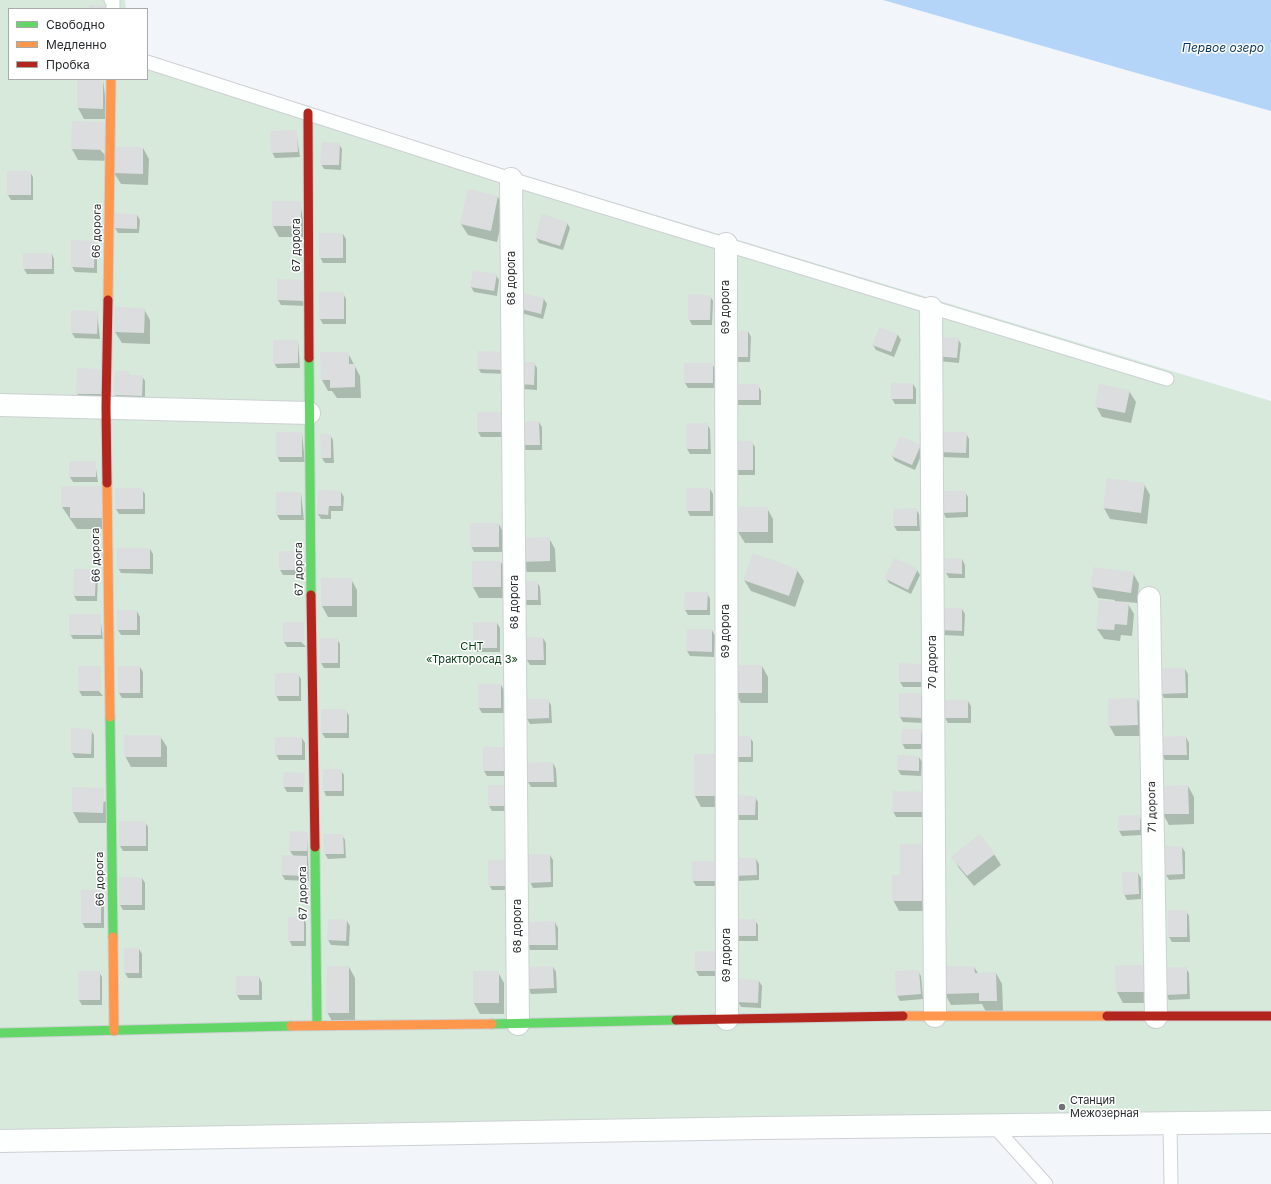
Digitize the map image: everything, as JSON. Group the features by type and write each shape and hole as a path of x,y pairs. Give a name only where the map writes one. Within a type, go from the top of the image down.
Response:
{"street":[{"name":"66 дорога","path":"112,80 106,407 114,1031"},
{"name":"67 дорога","path":"308,113 309,413 317,1025"},
{"name":"68 дорога","path":"511,179 518,1024"},
{"name":"69 дорога","path":"726,244 727,1019"},
{"name":"70 дорога","path":"931,308 935,1016"},
{"path":"0,405 309,413"},
{"name":"71 дорога","path":"1149,598 1156,1017"},
{"path":"0,1033 317,1025 518,1024 935,1016 1271,1016"},
{"path":"0,1142 762,1128 1271,1122"}],"lane":[{"path":"148,62 511,179 1167,379"},
{"path":"1170,1123 1171,1184"},
{"path":"993,1125 1046,1184"}],"green space":[{"name":"СНТ «Тракторосад 3»","path":"0,0 125,0 126,8 8,8 8,80 148,80 148,58 434,148 1271,401 1271,1113 0,1132"}],"water":[{"name":"Первое озеро","path":"883,0 1271,0 1271,111 1133,72"}],"building":[{"path":"89,5 106,6 106,8 89,8"},
{"path":"77,80 103,80 103,109 77,108"},
{"path":"72,121 106,122 105,150 71,149"},
{"path":"297,130 298,152 271,153 270,131"},
{"path":"322,142 340,143 339,165 320,165"},
{"path":"114,147 143,147 143,174 113,173"},
{"path":"7,171 31,171 31,195 7,195"},
{"path":"468,189 498,196 491,231 460,224"},
{"path":"272,201 301,201 301,226 272,226"},
{"path":"114,213 137,214 137,229 114,228"},
{"path":"542,214 568,222 560,246 535,238"},
{"path":"319,233 343,233 343,258 319,258"},
{"path":"71,240 95,241 94,268 71,267"},
{"path":"23,253 52,253 52,269 23,269"},
{"path":"473,270 497,274 494,291 470,287"},
{"path":"277,279 306,280 306,301 277,300"},
{"path":"319,292 344,292 344,319 319,319"},
{"path":"520,292 544,298 541,314 517,308"},
{"path":"688,294 711,295 710,320 688,320"},
{"path":"115,307 145,308 144,333 114,332"},
{"path":"71,310 98,311 97,334 71,333"},
{"path":"880,327 898,334 891,352 872,345"},
{"path":"731,330 748,331 748,357 731,357"},
{"path":"936,337 959,338 957,358 935,356"},
{"path":"273,340 298,340 298,363 273,364"},
{"path":"478,351 505,352 504,370 477,369"},
{"path":"320,352 349,352 349,364 355,364 355,387 330,388 330,380 321,380"},
{"path":"519,362 535,362 534,385 518,384"},
{"path":"684,363 713,363 713,383 684,383"},
{"path":"77,368 101,369 101,394 76,394"},
{"path":"115,371 129,371 129,375 143,375 142,396 114,395"},
{"path":"891,383 913,383 913,399 891,399"},
{"path":"731,384 759,384 759,400 731,400"},
{"path":"1099,384 1130,390 1125,413 1095,407"},
{"path":"477,412 503,412 503,432 477,432"},
{"path":"539,421 540,445 521,445 521,422"},
{"path":"686,423 708,423 708,449 686,449"},
{"path":"276,432 302,432 302,457 276,457"},
{"path":"938,432 967,432 966,453 938,452"},
{"path":"320,434 331,434 331,458 321,458"},
{"path":"900,436 921,445 912,465 891,456"},
{"path":"729,441 753,441 753,470 729,470"},
{"path":"69,461 96,461 96,477 69,477"},
{"path":"1107,478 1145,483 1141,513 1103,508"},
{"path":"61,486 103,486 103,518 70,518 70,507 61,507"},
{"path":"115,488 143,488 143,509 115,509"},
{"path":"686,488 710,488 710,511 686,511"},
{"path":"318,490 341,491 341,506 329,506 328,515 317,514"},
{"path":"941,491 966,491 966,512 942,513"},
{"path":"276,492 301,492 301,515 276,515"},
{"path":"737,507 768,507 768,532 737,532"},
{"path":"917,508 917,526 893,526 893,509"},
{"path":"470,523 499,523 499,547 470,547"},
{"path":"550,537 550,561 520,562 520,538"},
{"path":"117,548 150,548 150,569 117,569"},
{"path":"279,551 303,551 303,570 279,570"},
{"path":"753,553 798,569 789,596 743,580"},
{"path":"895,558 918,569 908,590 884,578"},
{"path":"945,558 962,558 962,574 945,573"},
{"path":"472,561 501,561 501,587 472,587"},
{"path":"1093,567 1134,572 1131,593 1091,587"},
{"path":"74,569 96,569 95,596 73,596"},
{"path":"321,578 352,578 352,606 321,606"},
{"path":"521,581 538,581 538,600 521,600"},
{"path":"685,592 708,592 707,610 684,610"},
{"path":"1099,600 1129,602 1127,625 1115,624 1114,630 1096,629"},
{"path":"940,608 962,608 962,631 939,630"},
{"path":"117,610 137,610 137,630 117,630"},
{"path":"69,614 101,614 101,635 69,635"},
{"path":"283,622 304,622 304,642 283,642"},
{"path":"473,622 497,622 497,648 473,648"},
{"path":"687,629 712,629 712,652 686,651"},
{"path":"526,637 543,637 544,660 526,660"},
{"path":"320,638 338,638 338,663 320,663"},
{"path":"899,663 922,664 921,682 899,682"},
{"path":"734,665 762,665 762,693 734,693"},
{"path":"78,666 101,666 101,691 78,691"},
{"path":"118,666 140,666 140,693 118,693"},
{"path":"1159,668 1185,668 1186,693 1160,694"},
{"path":"275,673 299,673 299,696 275,696"},
{"path":"478,684 501,684 501,708 478,708"},
{"path":"899,693 921,693 921,718 899,717"},
{"path":"1137,698 1138,725 1108,726 1108,699"},
{"path":"526,699 549,699 549,718 526,719"},
{"path":"944,700 968,700 968,718 944,718"},
{"path":"321,709 347,709 347,733 321,733"},
{"path":"71,728 92,729 91,754 71,753"},
{"path":"902,729 921,729 921,744 901,744"},
{"path":"124,735 161,735 161,757 124,757"},
{"path":"731,736 751,736 751,757 731,757"},
{"path":"1186,736 1187,755 1161,755 1160,737"},
{"path":"275,737 302,737 302,755 275,755"},
{"path":"483,747 507,747 507,771 483,771"},
{"path":"694,754 718,754 718,796 694,796"},
{"path":"898,755 919,756 919,771 897,770"},
{"path":"553,762 554,782 527,782 527,763"},
{"path":"323,769 342,769 342,791 323,791"},
{"path":"284,772 305,773 304,787 283,787"},
{"path":"488,785 509,785 509,806 488,806"},
{"path":"1188,785 1189,814 1162,814 1161,786"},
{"path":"72,787 104,788 103,813 72,812"},
{"path":"893,791 925,792 924,812 892,812"},
{"path":"734,795 756,796 755,815 734,815"},
{"path":"1118,815 1140,815 1140,830 1118,831"},
{"path":"119,821 146,821 146,846 119,846"},
{"path":"290,831 308,832 307,851 289,851"},
{"path":"323,834 343,834 344,854 324,854"},
{"path":"980,834 995,854 967,876 951,857"},
{"path":"900,844 922,844 922,901 892,901 892,875 900,875"},
{"path":"1164,846 1182,846 1183,874 1165,875"},
{"path":"528,854 550,854 551,882 529,883"},
{"path":"282,855 307,856 307,876 281,875"},
{"path":"734,858 756,858 757,875 734,876"},
{"path":"488,860 512,860 512,886 488,886"},
{"path":"692,861 719,861 719,881 692,881"},
{"path":"1122,872 1138,872 1139,894 1123,895"},
{"path":"119,877 142,877 142,905 119,905"},
{"path":"81,890 101,890 101,923 81,923"},
{"path":"1168,910 1187,910 1187,937 1168,937"},
{"path":"288,917 304,917 304,941 288,941"},
{"path":"328,919 347,920 346,941 327,940"},
{"path":"734,919 756,919 756,936 734,936"},
{"path":"555,921 556,945 526,945 525,922"},
{"path":"124,948 139,948 139,973 124,973"},
{"path":"695,951 718,951 718,971 695,971"},
{"path":"1115,965 1144,965 1145,992 1116,992"},
{"path":"327,966 349,966 349,1013 326,1013"},
{"path":"553,966 554,988 527,989 526,967"},
{"path":"943,966 974,966 975,973 996,972 997,1001 979,1001 979,993 944,994"},
{"path":"1164,967 1187,967 1187,994 1165,995"},
{"path":"919,970 921,994 896,996 895,971"},
{"path":"78,971 100,971 100,1000 78,1000"},
{"path":"473,971 499,971 499,1003 473,1003"},
{"path":"236,976 259,976 259,995 236,995"},
{"path":"737,979 759,980 758,1003 737,1002"}],"traffic: fast":[{"path":"309,358 311,595"},
{"path":"110,717 113,937"},
{"path":"315,847 317,1025"},
{"path":"492,1024 676,1020"},
{"path":"0,1033 291,1026"}],"traffic: slow":[{"path":"108,300 111,80"},
{"path":"107,483 110,717"},
{"path":"113,937 114,1031"},
{"path":"903,1016 1107,1016"},
{"path":"291,1026 492,1024"}],"traffic: jam":[{"path":"308,113 309,358"},
{"path":"107,483 106,407 108,300"},
{"path":"311,595 315,847"},
{"path":"676,1020 903,1016"},
{"path":"1107,1016 1271,1016"}],"place":[{"name":"Станция Межозерная","path":"1062,1107"}]}
